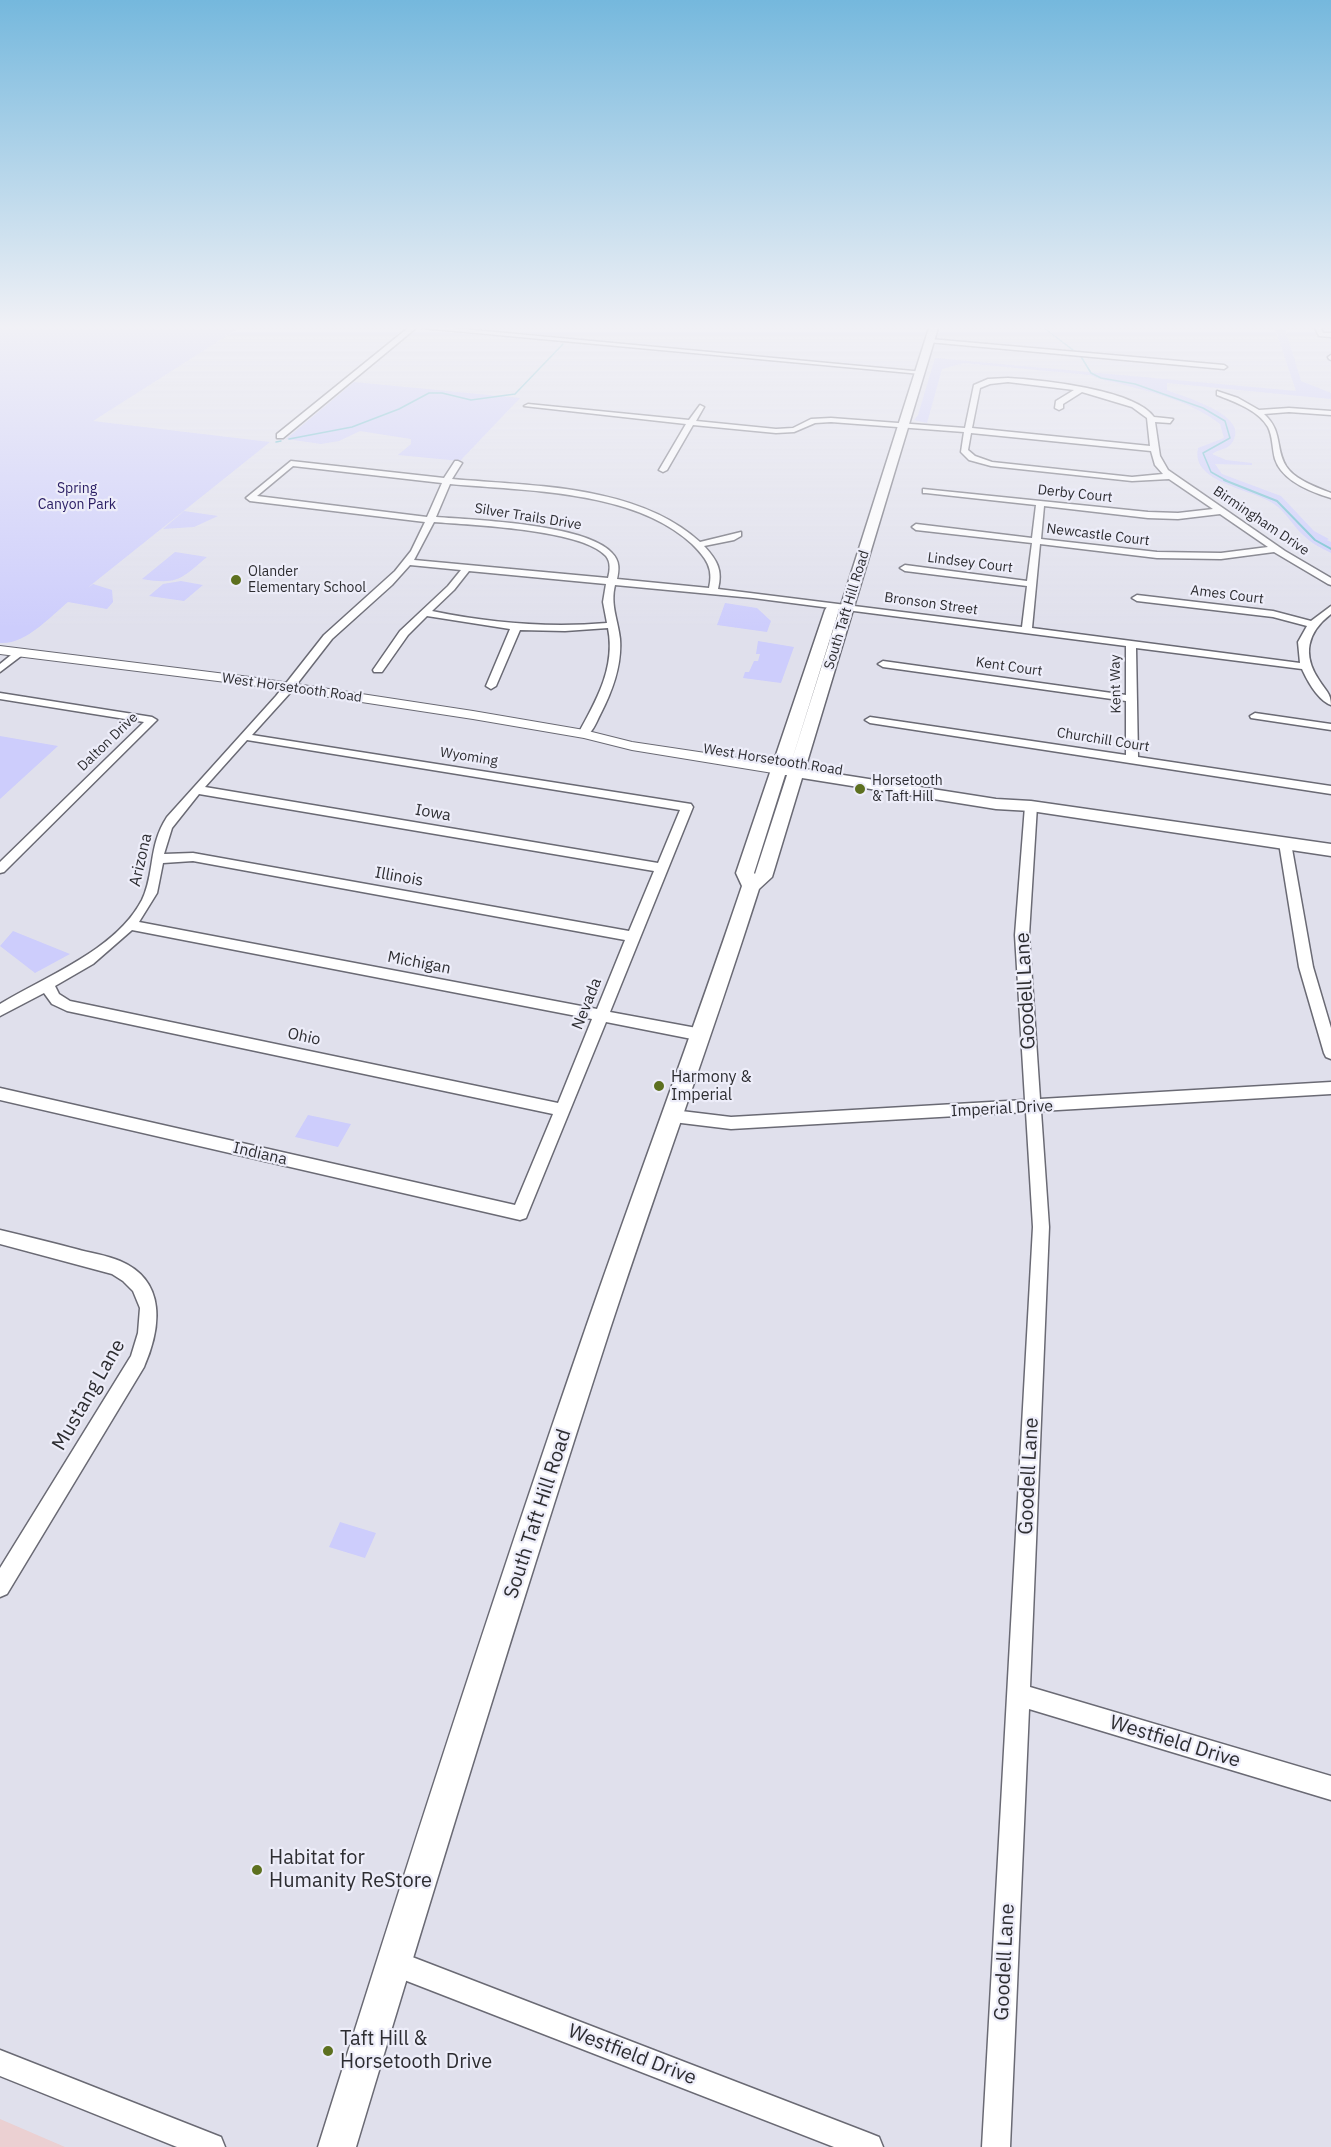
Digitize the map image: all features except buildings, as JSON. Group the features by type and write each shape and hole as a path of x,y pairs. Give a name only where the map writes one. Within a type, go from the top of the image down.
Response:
{"main road":[{"name":"South Taft Hill Road","path":"844,571 897,428"},
{"name":"South Taft Hill Road","path":"789,767 848,606 897,428"},
{"name":"South Taft Hill Road","path":"337,2147 469,1723 599,1326 702,1035 751,886 763,877 789,767 835,599"},
{"name":"West Horsetooth Road","path":"789,767 996,804 1031,806 1331,850"}],"street":[{"path":"280,436 290,428"},
{"path":"663,470 688,428"},
{"path":"754,428 782,431 798,428"},
{"path":"943,428 1154,449"},
{"name":"Birmingham Drive","path":"1152,428 1156,461 1170,476 1276,549 1331,582"},
{"path":"1272,428 1282,467"},
{"path":"968,430 964,450 968,459 991,464 1124,478 1170,476"},
{"name":"Silver Trails Drive","path":"446,480 291,463 250,498 430,520 477,522 581,539 597,545 611,557 615,568 608,596 615,653 610,683 584,734"},
{"name":"Arizona","path":"0,1011 93,958 128,925 147,902 152,892 165,829 290,687 328,637 387,585 408,562 421,543 446,480 458,463"},
{"path":"1268,465 1282,467 1302,482 1331,496"},
{"path":"446,480 576,494 624,503 665,519 682,529 716,566 718,574 713,590"},
{"name":"Derby Court","path":"926,491 1148,515 1178,516 1221,511"},
{"path":"1027,630 1040,504"},
{"name":"Newcastle Court","path":"916,527 1173,556 1221,556 1276,549"},
{"path":"698,545 727,539 738,534"},
{"name":"Bronson Street","path":"408,562 612,582 835,599 848,606 1307,668"},
{"name":"Lindsey Court","path":"905,568 1032,584"},
{"path":"378,670 400,639 452,588 466,569"},
{"name":"Ames Court","path":"1137,598 1273,614 1312,624"},
{"path":"1331,609 1312,624 1304,634 1302,643 1307,668 1319,689 1331,702"},
{"path":"425,613 471,622 516,627 570,628 613,625"},
{"path":"491,686 516,627"},
{"name":"Kent Way","path":"1131,644 1132,759"},
{"name":"West Horsetooth Road","path":"0,650 290,687 584,734 616,743 789,767"},
{"path":"0,669 20,653"},
{"name":"Kent Court","path":"883,664 1131,699"},
{"name":"Dalton Drive","path":"0,696 152,720 0,869"},
{"path":"1255,716 1331,727"},
{"name":"Churchill Court","path":"870,720 1331,790"},
{"name":"Wyoming","path":"246,737 687,807"},
{"name":"Iowa","path":"198,790 662,868"},
{"name":"Goodell Lane","path":"996,2147 1041,1227 1022,935 1031,806"},
{"name":"Nevada","path":"520,1213 687,807"},
{"path":"1285,843 1306,967 1331,1053"},
{"name":"Illinois","path":"157,859 193,857 634,937"},
{"name":"Michigan","path":"128,925 702,1035"},
{"name":"Ohio","path":"48,985 50,994 67,1006 563,1110"},
{"name":"Imperial Drive","path":"673,1116 731,1123 1331,1088"},
{"name":"Indiana","path":"0,1094 520,1213"},
{"name":"Mustang Lane","path":"0,1237 116,1267 139,1284 146,1297 149,1310 146,1342 138,1361 0,1587"},
{"name":"Westfield Drive","path":"1018,1695 1331,1788"},
{"name":"Westfield Drive","path":"394,1963 869,2147"},
{"path":"0,2063 211,2147"}],"shaded area":[{"path":"0,2119 65,2147 0,2147"}],"green space":[{"name":"Spring Canyon Park","path":"0,428 154,428 270,442 86,589 93,584 112,590 113,602 107,609 68,602 28,635 19,640 0,643"},
{"path":"299,428 491,428 460,461 398,455 411,444 411,439 360,431 339,441 321,444 286,439"},
{"path":"1221,428 1234,428 1236,433 1232,443 1212,454 1226,460 1252,463 1252,465 1215,464 1222,474 1281,496 1314,531 1329,539 1327,540 1331,542 1331,553 1306,538 1274,504 1225,484 1204,469 1198,460 1198,448 1224,438"},
{"path":"184,511 218,516 194,527 163,529"},
{"path":"175,552 207,557 191,571 178,578 164,581 142,579"},
{"path":"181,581 203,585 184,601 149,596 163,584"},
{"path":"725,603 757,608 771,621 767,632 717,625"},
{"path":"758,641 794,647 781,683 743,678 754,661 758,661 760,654 756,654"},
{"path":"0,736 58,746 0,799"},
{"path":"13,931 70,954 35,973 0,946"},
{"path":"308,1115 351,1124 338,1147 295,1137"},
{"path":"340,1522 376,1533 365,1558 329,1547"}],"waterway":[{"path":"289,439 346,428"},
{"path":"1227,428 1230,438 1203,453 1211,472 1227,481"},
{"path":"276,442 281,441"},
{"path":"1224,480 1277,501 1315,540 1331,549"}],"place":[{"name":"Olander Elementary School","path":"236,580"},
{"name":"Horsetooth & Taft Hill","path":"860,789"},
{"name":"Harmony & Imperial","path":"659,1086"},
{"name":"Habitat for Humanity ReStore","path":"257,1870"},
{"name":"Taft Hill & Horsetooth Drive","path":"328,2051"}]}
